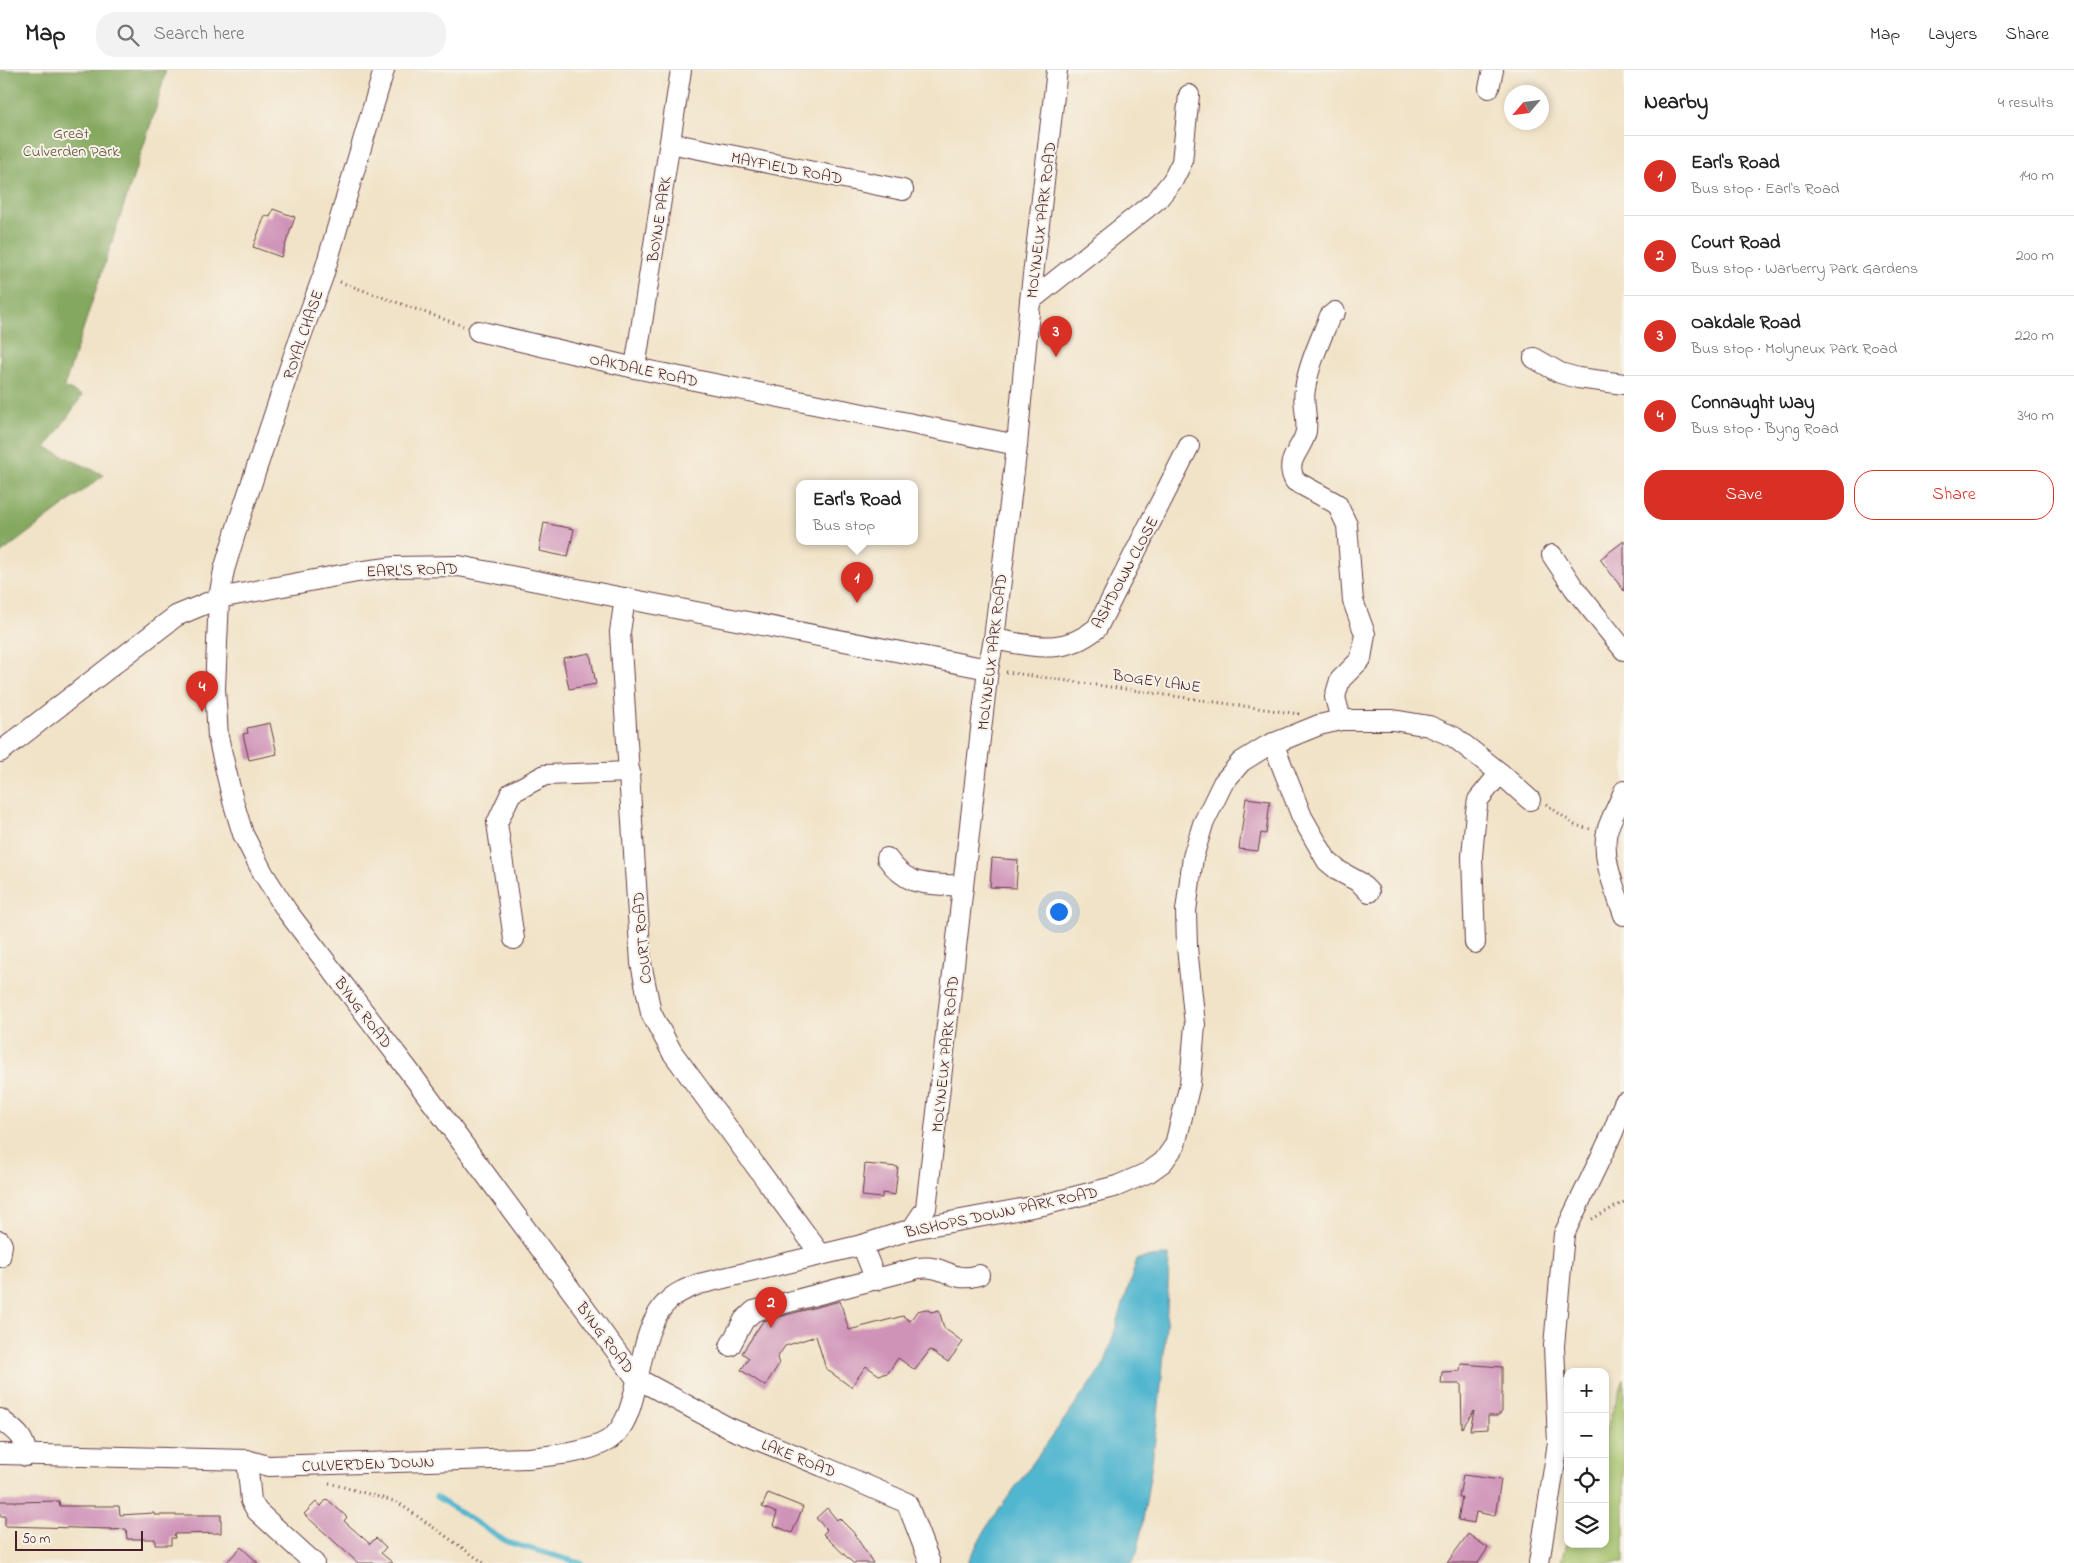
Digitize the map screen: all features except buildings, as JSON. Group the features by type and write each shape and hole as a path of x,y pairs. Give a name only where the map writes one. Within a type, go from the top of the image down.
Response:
{"street":[{"name":"ROYAL CHASE","path":"219,598 224,570 238,524 322,276 384,70"},
{"name":"BOYNE PARK","path":"635,368 681,70"},
{"name":"MOLYNEUX PARK ROAD","path":"912,1229 926,1208 988,669 994,639 1017,445 1030,301 1057,70"},
{"path":"1030,301 1158,199 1173,180 1182,162 1189,95"},
{"name":"MAYFIELD ROAD","path":"670,143 903,190"},
{"path":"1335,312 1330,316 1308,374 1304,401 1307,416 1306,433 1293,456 1291,474 1295,481 1337,504 1347,525 1354,601 1365,634 1361,659 1340,680 1335,697 1341,720"},
{"name":"OAKDALE ROAD","path":"478,331 635,368 1017,445"},
{"path":"1534,358 1560,373 1578,378 1624,384"},
{"name":"ASHDOWN CLOSE","path":"994,639 1045,648 1072,642 1087,636 1097,628 1190,446"},
{"path":"1552,556 1574,588 1624,650"},
{"name":"EARL'S ROAD","path":"0,752 176,616 219,598 357,572 395,567 459,566 988,669"},
{"name":"BYNG ROAD","path":"219,598 215,688 218,737 223,764 238,817 263,873 287,911 409,1071 636,1378"},
{"name":"COURT ROAD","path":"625,598 620,632 641,963 645,991 651,1013 672,1052 821,1255"},
{"name":"BISHOPS DOWN PARK ROAD","path":"652,1324 669,1300 682,1291 699,1284 862,1245 912,1229 1043,1205 1107,1188 1149,1172 1163,1162 1175,1145 1190,1084 1194,1025 1186,911 1193,857 1203,824 1223,783 1241,762 1273,744 1319,725 1341,720 1393,720 1429,726 1454,737 1500,773 1530,800"},
{"path":"1273,744 1302,817 1327,861 1339,871 1359,882 1369,892"},
{"path":"514,939 497,822 511,793 545,775 630,772"},
{"path":"1474,943 1472,856 1476,812 1478,800 1500,773"},
{"path":"1624,791 1608,830 1605,847 1610,876 1624,915"},
{"path":"887,858 896,871 911,881 963,886"},
{"path":"1539,1563 1558,1443 1554,1346 1564,1234 1613,1132 1624,1103"},
{"path":"0,1241 2,1245 0,1257"},
{"path":"862,1245 876,1280"},
{"path":"730,1346 744,1320 754,1311 931,1266 942,1269 958,1278 968,1279 979,1275"},
{"name":"CULVERDEN DOWN","path":"0,1454 247,1460 268,1466 528,1458 563,1454 596,1445 615,1434 624,1424 630,1412 636,1378 652,1324"},
{"name":"LAKE ROAD","path":"636,1378 729,1428 907,1503 930,1563"},
{"path":"0,1420 16,1431 23,1439 26,1445 26,1456"},
{"path":"247,1460 251,1501 258,1511 314,1563"}],"path":[{"path":"322,276 478,331"},
{"name":"BOGEY LANE","path":"988,669 1295,712 1319,725"},
{"path":"1530,800 1536,796 1560,816 1575,825 1591,829 1608,830"},
{"path":"1590,1220 1624,1202"},
{"path":"323,1482 397,1502 484,1563"}],"green space":[{"name":"Great Culverden Park","path":"0,70 166,70 156,108 64,387 82,396 46,448 104,475 0,554"},
{"path":"1624,1379 1624,1563 1560,1563 1565,1548 1609,1548 1609,1422"}],"water":[{"path":"1169,1255 1166,1330 1155,1443 1137,1554 1132,1563 967,1563 988,1525 1105,1363 1137,1259"}],"waterway":[{"path":"436,1497 507,1542 581,1563"}],"place":[{"name":"Oakdale Road","path":"1056,357"},
{"name":"Earl's Road","path":"857,603"},
{"name":"Connaught Way","path":"202,712"},
{"name":"Court Road","path":"771,1328"}]}
